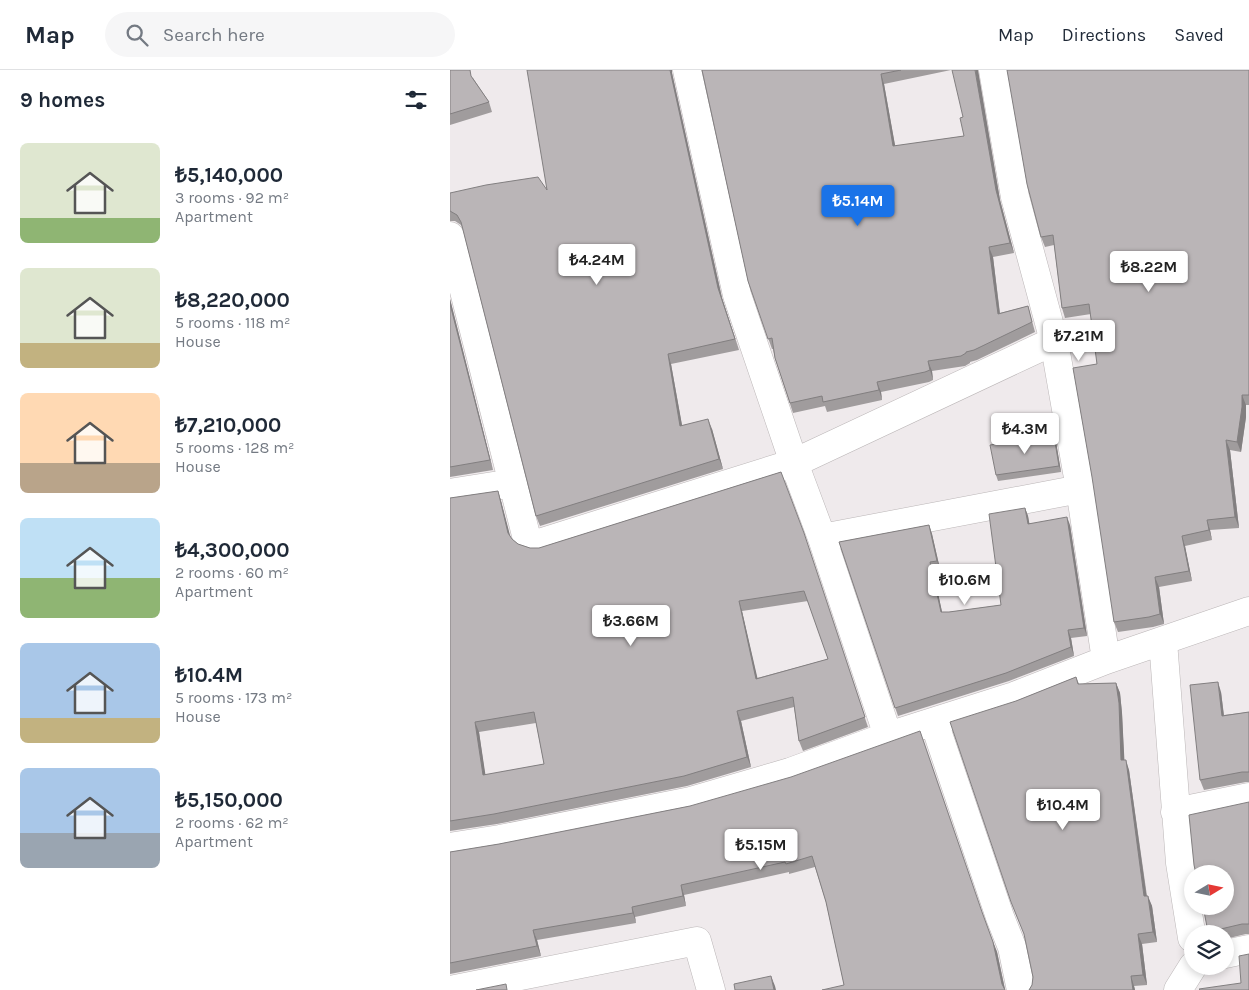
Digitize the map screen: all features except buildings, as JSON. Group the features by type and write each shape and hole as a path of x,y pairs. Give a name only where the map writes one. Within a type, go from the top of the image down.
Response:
{"street":[{"path":"687,70 737,295 794,463 822,538 888,736"},
{"path":"994,70 1015,197 1054,341 1080,489 1106,660"},
{"path":"450,236 522,525 527,539 539,542 794,463 1054,341"},
{"path":"450,493 513,483"},
{"path":"822,538 1080,489"},
{"path":"450,846 500,839 691,801 790,772 888,736 1014,696 1106,660 1249,611"},
{"path":"1163,641 1175,812 1180,863 1190,925"},
{"path":"934,722 1000,917 1012,947 1021,990"},
{"path":"1175,812 1249,797"},
{"path":"450,990 697,941 710,990"},
{"path":"1234,952 1249,949"},
{"path":"1178,990 1187,975"}]}
